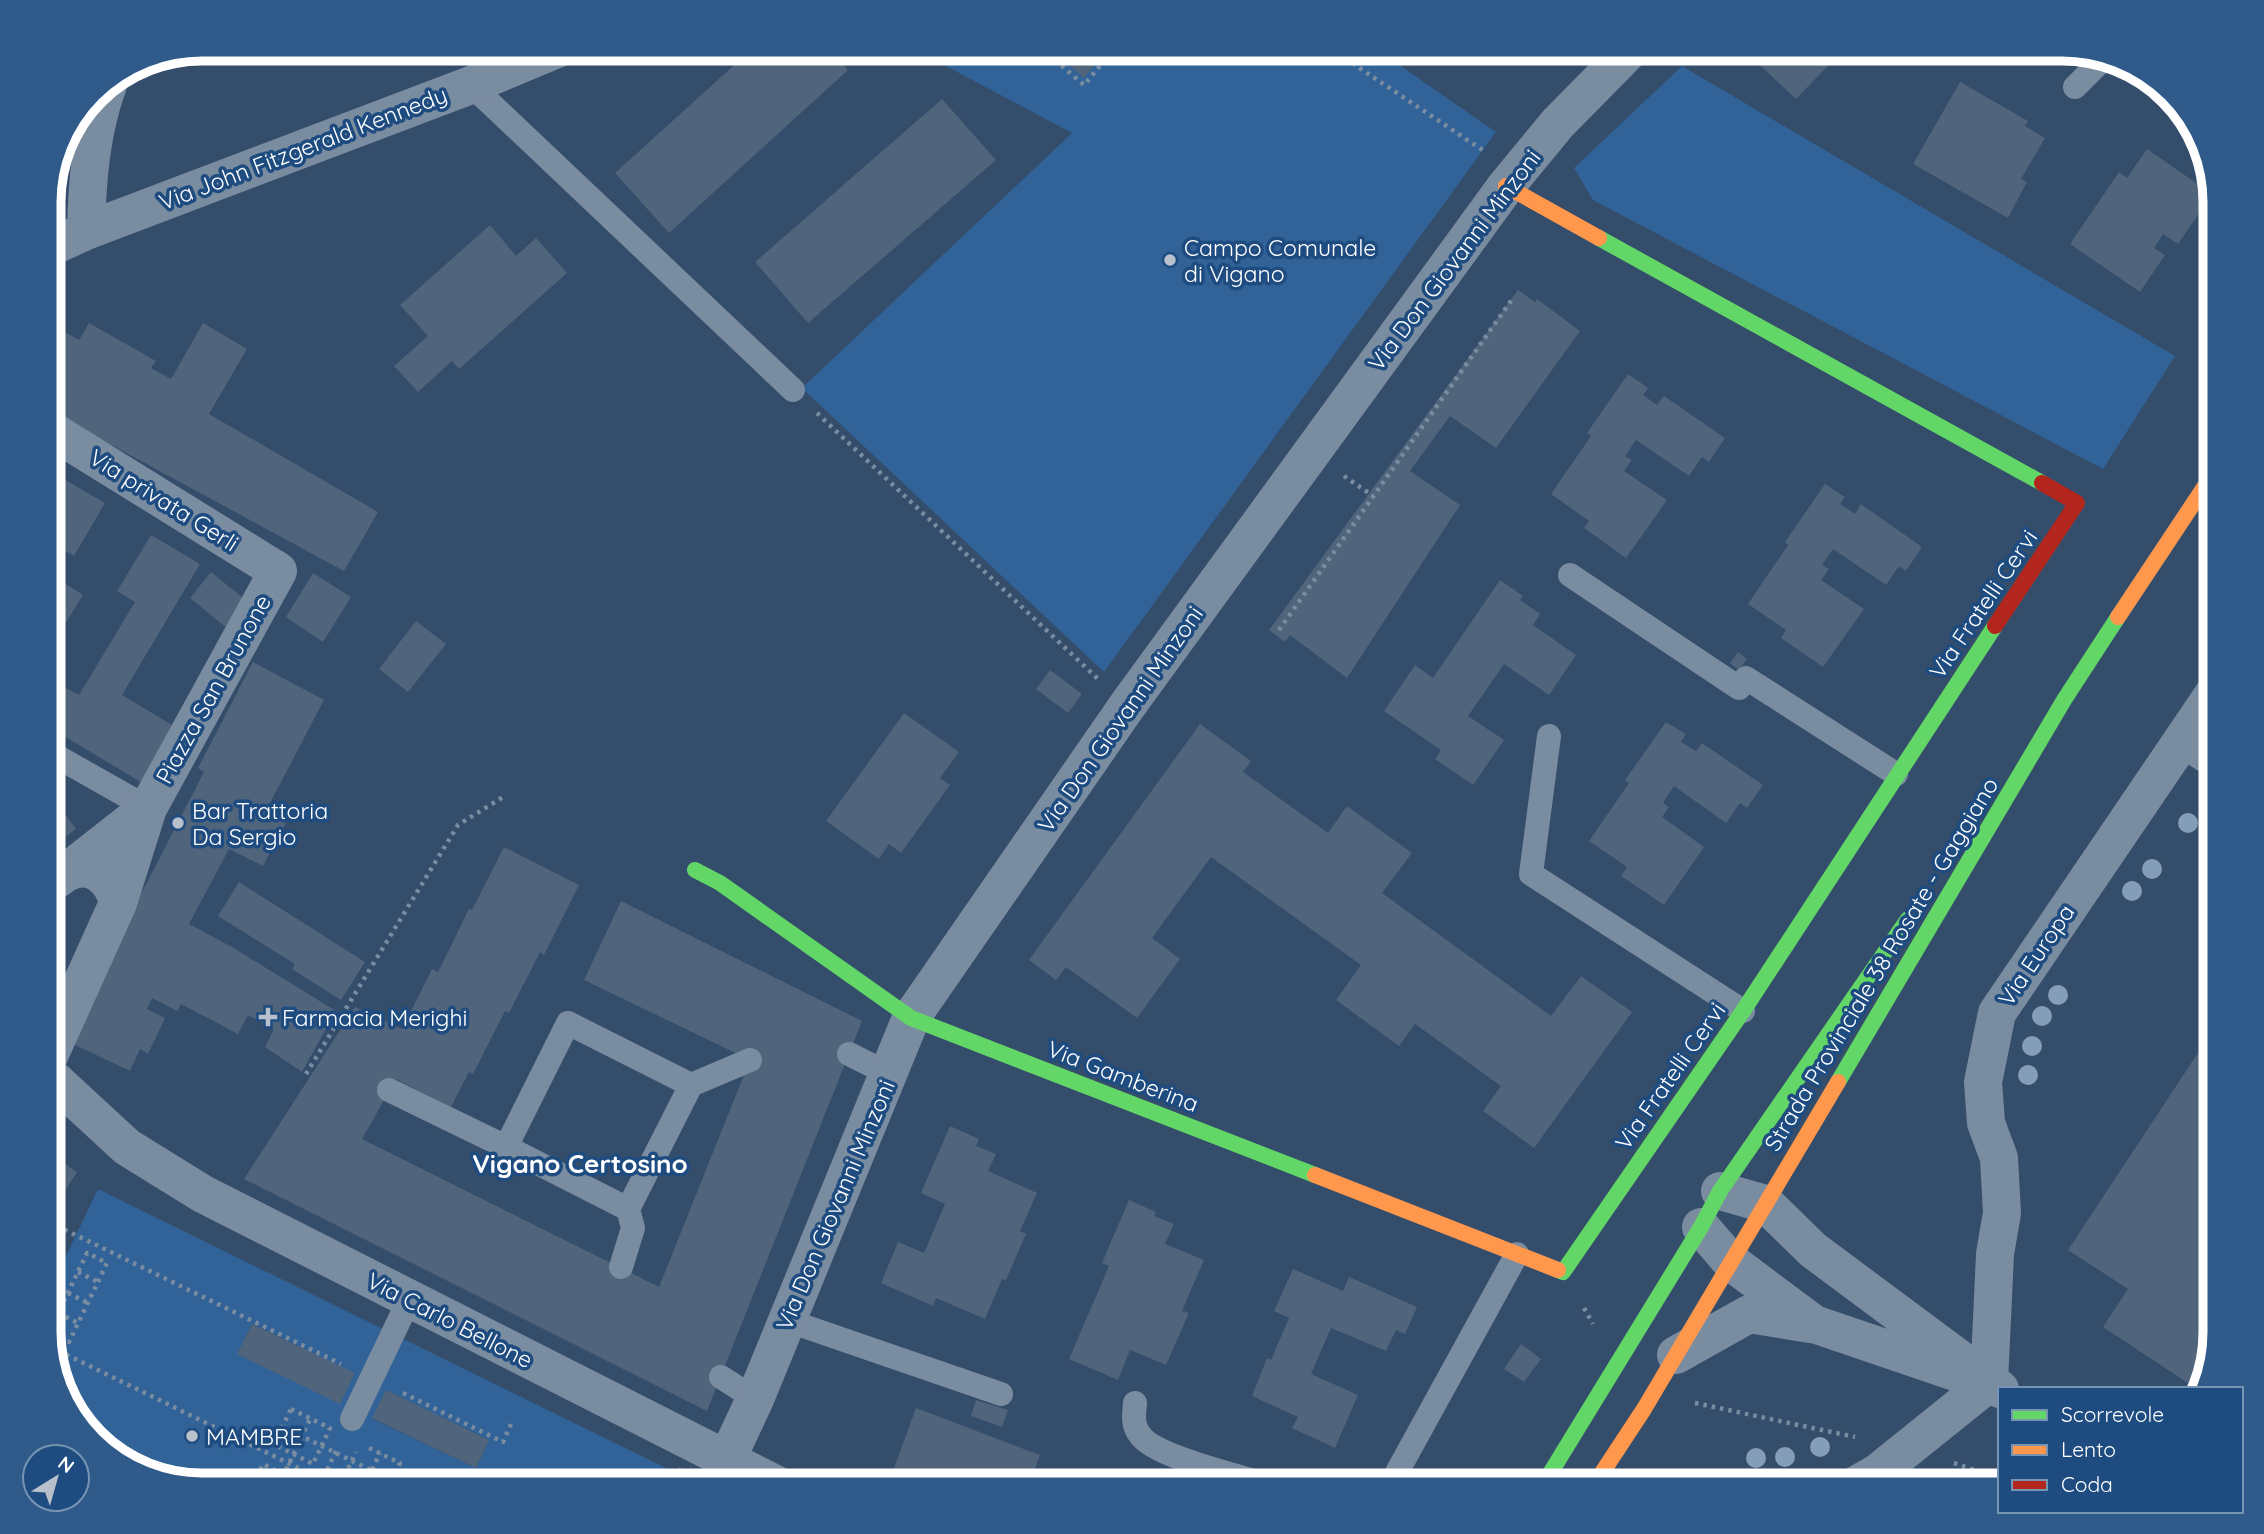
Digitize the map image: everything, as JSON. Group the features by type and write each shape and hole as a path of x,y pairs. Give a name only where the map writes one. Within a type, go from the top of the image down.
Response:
{"street":[{"name":"Via Don Giovanni Minzoni","path":"727,1459 755,1399 911,1018 1127,706 1511,179 1558,123 1619,61"},
{"name":"Via John Fitzgerald Kennedy","path":"62,242 526,62"},
{"path":"86,231 88,180 101,105"},
{"name":"Via Fratelli Cervi","path":"1511,179 2077,503 1896,774 1743,1011 1563,1272"},
{"name":"Via privata Gerli","path":"62,437 278,571"},
{"name":"Strada Provinciale 38 Rosate - Gaggiano","path":"1602,1473 1676,1355 2064,700 2203,489"},
{"name":"Piazza San Brunone","path":"62,1027 118,903 148,808 278,571"},
{"path":"1952,858 2064,700"},
{"name":"Via Europa","path":"1994,1386 1995,1254 2001,1213 1999,1158 1986,1123 1983,1082 1997,1013 2200,749"},
{"name":"Piazza San Brunone","path":"62,876 148,808"},
{"name":"Piazza San Brunone","path":"62,876 79,869 101,874 110,882 118,903"},
{"name":"Via Gamberina","path":"695,870 720,883 911,1018 1563,1272"},
{"path":"1551,1473 1701,1227 1720,1191 1787,1097 1832,1026 1920,903"},
{"name":"Via Carlo Bellone","path":"62,1087 127,1147 203,1194 754,1473"},
{"path":"1720,1191 1766,1204 1813,1250 1994,1386"},
{"path":"1701,1227 1731,1262 1814,1324"},
{"path":"1676,1355 1749,1314 1814,1324 1994,1386"},
{"path":"1877,1473 1994,1386"}],"lane":[{"path":"2075,88 2096,66"},
{"path":"471,85 793,390"},
{"path":"1570,575 1740,688 1746,678 1896,774"},
{"path":"1549,736 1531,874 1743,1011"},
{"path":"62,759 148,808"},
{"path":"506,1147 568,1023 691,1085"},
{"path":"849,1054 889,1074"},
{"path":"621,1267 633,1228 628,1209 691,1085 750,1060"},
{"path":"389,1090 628,1209"},
{"path":"1397,1473 1517,1254"},
{"path":"352,1419 409,1300"},
{"path":"786,1320 1001,1394"},
{"path":"721,1377 755,1399"},
{"path":"1135,1403 1133,1421 1140,1436 1158,1451 1229,1473"}],"path":[{"path":"1348,61 1511,179"},
{"path":"1055,62 1084,85 1104,62"},
{"path":"1279,630 1513,298"},
{"path":"793,390 1127,706"},
{"path":"306,1074 458,825 503,797"},
{"path":"62,1233 64,1229 503,1442 512,1422"},
{"path":"62,1305 87,1253 107,1263 69,1342 62,1338"},
{"path":"78,1272 98,1282"},
{"path":"68,1293 88,1303"},
{"path":"62,1315 78,1323"},
{"path":"63,1353 308,1473"},
{"path":"1655,1390 1704,1406 1908,1448 1982,1473"},
{"path":"291,1409 330,1428 313,1464 274,1444 283,1427 291,1409"},
{"path":"285,1473 310,1419"},
{"path":"283,1427 374,1473"},
{"path":"346,1473 360,1444 400,1463 395,1473"},
{"path":"371,1471 380,1453"},
{"path":"260,1473 263,1464 280,1473"}],"shaded area":[{"name":"Campo Comunale di Vigano","path":"1394,61 1496,132 1104,672 802,388 1072,133 938,62"},
{"path":"1682,66 2175,356 2103,469 1593,200 1574,168"},
{"path":"98,1189 676,1473 202,1473 184,1472 148,1462 116,1444 90,1418 72,1386 64,1359 62,1265","holes":["253,1324 354,1373 238,1353","386,1391 489,1440 476,1468 373,1419"]}],"building":[{"path":"1756,61 1832,61 1796,99"},
{"path":"738,62 840,62 848,70 669,233 615,173"},
{"path":"1065,62 1098,62 1084,78"},
{"path":"1960,82 2028,121 2025,126 2045,138 2021,179 2027,182 2008,218 1913,164"},
{"path":"942,99 996,160 808,323 755,262"},
{"path":"2147,149 2202,187 2203,207 2178,244 2163,234 2154,248 2165,255 2140,292 2070,244 2119,172 2127,178"},
{"path":"490,225 516,256 536,238 567,273 459,369 452,361 418,392 394,366 428,336 400,305"},
{"path":"1518,290 1535,302 1537,299 1580,331 1496,448 1450,416 1410,471 1460,505 1347,678 1290,635 1285,642 1269,630"},
{"path":"89,323 156,361 151,368 171,379 203,323 247,349 209,414 378,512 344,571 62,418 62,330 79,340"},
{"path":"1628,374 1648,388 1643,395 1657,405 1664,396 1725,438 1709,462 1702,457 1689,476 1636,440 1625,456 1632,460 1624,471 1667,500 1626,558 1584,528 1589,521 1551,494 1591,436 1587,433"},
{"path":"62,478 105,503 74,556 62,549"},
{"path":"1825,484 1845,497 1840,504 1855,514 1861,504 1922,547 1906,571 1899,566 1886,585 1833,549 1822,565 1829,569 1821,580 1864,609 1823,667 1781,638 1786,630 1748,604 1788,545 1785,542"},
{"path":"151,535 200,564 122,695 177,728 144,784 62,735 62,686 79,695 135,602 117,591"},
{"path":"211,572 249,603 228,629 190,598"},
{"path":"313,573 351,597 323,642 286,617"},
{"path":"1500,580 1523,596 1520,600 1540,614 1533,625 1576,655 1549,695 1504,664 1468,716 1504,740 1473,785 1435,759 1441,750 1384,711 1415,665 1433,678"},
{"path":"62,582 83,595 62,629"},
{"path":"416,621 446,644 408,692 379,669"},
{"path":"1738,652 1747,659 1739,670 1730,663"},
{"path":"253,662 324,700 269,805 289,817 263,866 229,849 189,924 232,947 336,1011 302,1072 265,1047 274,1029 248,1015 238,1034 181,1004 177,1011 152,998 147,1009 165,1018 148,1054 140,1049 130,1071 69,1042 121,933 204,772 198,768"},
{"path":"1050,670 1082,694 1068,713 1036,689"},
{"path":"904,713 959,752 940,778 950,785 901,853 889,844 879,859 826,821"},
{"path":"1666,722 1686,734 1681,742 1696,751 1702,743 1763,785 1747,808 1740,803 1726,823 1674,786 1663,803 1669,807 1662,817 1704,847 1664,905 1621,876 1627,867 1589,841 1629,783 1625,780"},
{"path":"1200,724 1251,761 1243,772 1328,833 1347,806 1412,853 1382,893 1551,1016 1581,976 1632,1012 1534,1148 1483,1111 1501,1086 1415,1024 1399,1046 1336,1000 1361,965 1211,857 1152,938 1180,959 1137,1018 1066,967 1056,980 1029,960"},
{"path":"62,810 76,829 62,839"},
{"path":"504,847 579,885 544,955 540,952 509,1013 505,1011 473,1074 469,1072 451,1107 396,1079 362,1139 659,1287 750,1060 584,980 621,901 862,1021 707,1411 244,1179 355,1007 402,1029 432,969 438,972"},
{"path":"239,882 365,962 341,1000 292,969 295,964 218,916"},
{"path":"2203,1045 2203,1332 2200,1359 2192,1385 2103,1327 2128,1289 2068,1250"},
{"path":"950,1126 979,1139 976,1146 996,1154 988,1171 1037,1193 1020,1231 1026,1234 985,1319 936,1298 933,1306 881,1283 898,1242 924,1253 945,1204 921,1193"},
{"path":"62,1163 77,1172 64,1192 62,1191"},
{"path":"1129,1200 1156,1212 1154,1216 1174,1224 1165,1244 1204,1260 1182,1311 1189,1313 1166,1365 1130,1350 1118,1380 1069,1359 1109,1266 1102,1263"},
{"path":"1293,1269 1343,1291 1349,1277 1417,1307 1405,1334 1396,1330 1386,1351 1331,1328 1311,1374 1358,1395 1335,1448 1292,1428 1298,1417 1252,1396 1267,1358 1271,1360 1289,1318 1274,1311"},
{"path":"252,1324 355,1373 340,1404 237,1354"},
{"path":"1521,1344 1541,1359 1524,1382 1504,1369"},
{"path":"386,1390 489,1440 476,1468 372,1418"},
{"path":"976,1400 1008,1410 1002,1427 971,1416"},
{"path":"916,1408 1040,1455 1033,1473 892,1473"},
{"path":"679,1467 692,1473 676,1473"}],"traffic: fast":[{"path":"1599,238 2042,483"},
{"path":"1838,1082 2064,700 2118,617"},
{"path":"1558,1270 1563,1272 1743,1011 1995,626"},
{"path":"695,870 720,883 911,1018 1315,1175"},
{"path":"1550,1473 1701,1227 1720,1191 1908,919"}],"traffic: slow":[{"path":"1506,186 1599,238"},
{"path":"2118,617 2203,489"},
{"path":"1602,1473 1644,1409 1838,1082"},
{"path":"1315,1175 1558,1270"}],"traffic: jam":[{"path":"1995,626 2077,503 2042,483"}],"place":[{"name":"Campo Comunale di Vigano","path":"1170,260"},
{"name":"Bar Trattoria Da Sergio","path":"178,823"},
{"name":"Farmacia Merighi","path":"268,1017"},
{"name":"MAMBRE","path":"192,1436"}],"district":[{"name":"Vigano Certosino","path":"580,1163"}]}
